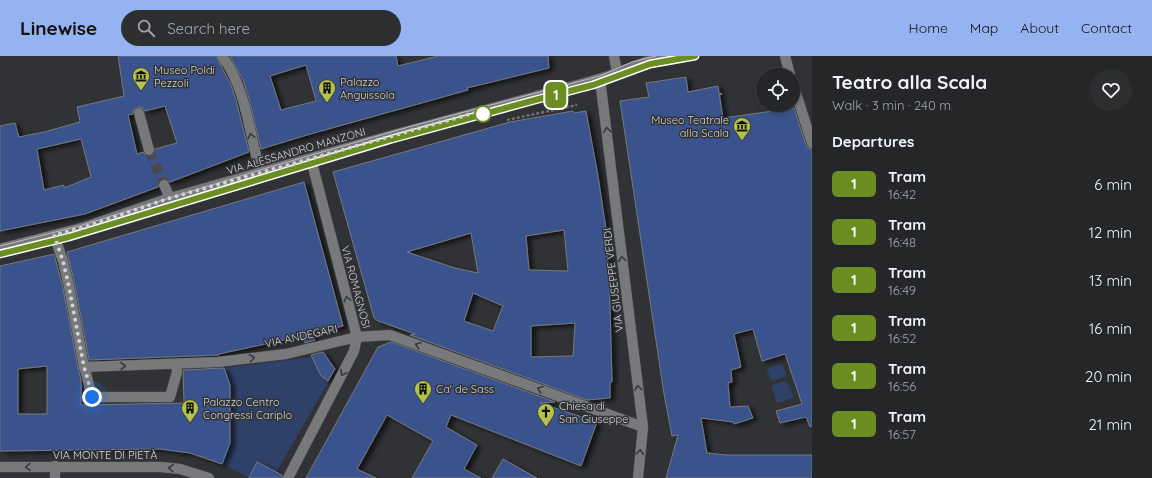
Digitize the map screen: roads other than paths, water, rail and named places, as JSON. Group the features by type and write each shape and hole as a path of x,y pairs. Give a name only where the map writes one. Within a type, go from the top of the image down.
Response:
{"street":[{"path":"222,56 230,67 241,96 261,174"},
{"path":"614,56 618,72"},
{"name":"VIA ALESSANDRO MANZONI","path":"0,249 85,227 170,198 600,79 618,72 636,60 675,56"},
{"path":"785,56 788,68"},
{"name":"VIA GIUSEPPE VERDI","path":"600,79 643,427 638,478"},
{"path":"800,106 812,143"},
{"path":"139,112 149,150"},
{"name":"VIA ROMAGNOSI","path":"288,478 354,351 357,336 311,159"},
{"path":"164,185 170,198"},
{"path":"54,235 63,261 84,367 92,397 170,397 177,372 176,364"},
{"name":"VIA ANDEGARI","path":"84,367 218,362 286,354 357,336 390,335 643,427"},
{"path":"55,466 55,478"},
{"name":"VIA MONTE DI PIETÀ","path":"0,467 55,466 171,468 209,478"}],"tunnel":[{"path":"149,150 164,185"}],"tram line":[{"path":"0,246 79,226 260,170 412,126 600,76 632,62 656,56"},
{"path":"0,253 69,237 377,143 593,85 650,64 695,56"},
{"name":"1","path":"0,254 69,237 392,139 593,85 650,64 695,56"}],"place":[{"name":"Museo Poldi Pezzoli","path":"141,91"},
{"name":"Palazzo Anguissola","path":"327,103"},
{"name":"Museo Teatrale alla Scala","path":"742,141"},
{"name":"Ca' de Sass","path":"423,404"},
{"name":"Palazzo Centro Congressi Cariplo","path":"190,423"},
{"name":"Chiesa di San Giuseppe","path":"546,427"}]}
